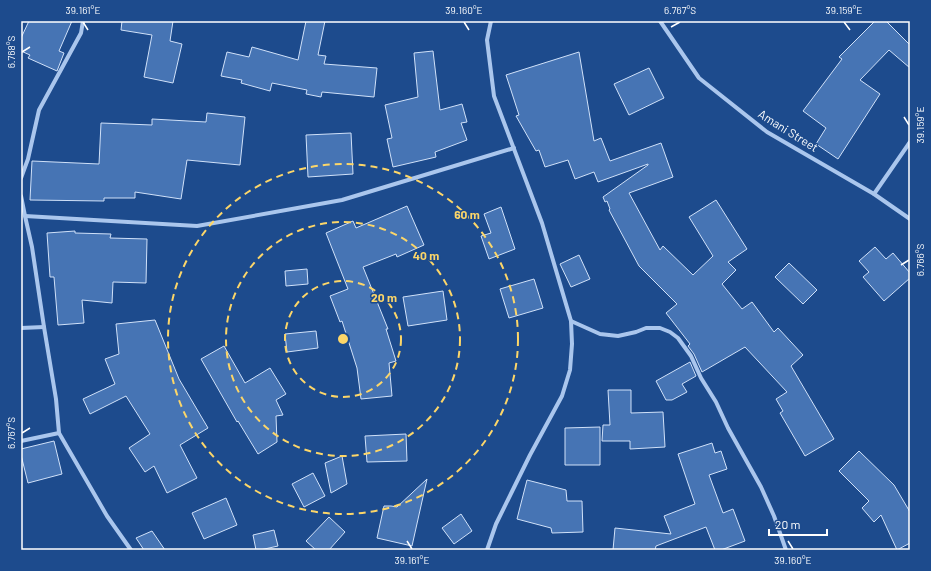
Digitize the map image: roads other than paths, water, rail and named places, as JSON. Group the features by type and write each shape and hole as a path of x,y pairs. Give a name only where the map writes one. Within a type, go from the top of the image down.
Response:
{"street":[{"path":"21,178 28,159 39,110 81,33 83,21"},
{"path":"487,550 496,524 530,455 562,396 570,370 572,344 571,321 542,223 494,96 487,40 491,21"},
{"name":"Amani Street","path":"660,21 699,78 705,83 767,132 874,194 910,219"},
{"path":"874,194 910,142"},
{"path":"25,216 197,226 342,200 514,148"},
{"path":"21,196 32,248 56,399 59,433 107,516 131,550"},
{"path":"571,321 600,334 618,336 646,328 660,328 670,332 678,338 691,356 701,378 716,402 728,428 761,487 774,516 786,550"},
{"path":"21,328 44,327"},
{"path":"21,441 59,433"}]}
